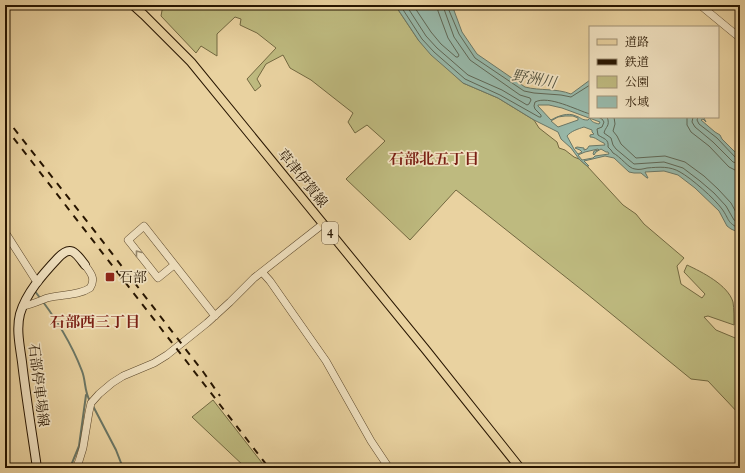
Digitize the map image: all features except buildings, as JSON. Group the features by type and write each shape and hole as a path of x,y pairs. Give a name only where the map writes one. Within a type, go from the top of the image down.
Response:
{"main road":[{"name":"草津伊賀線","path":"133,5 191,62 426,350 520,468"},
{"name":"石部停車場線","path":"37,468 18,329 20,316 23,306 34,286 58,257 67,251 73,251 85,265"}],"street":[{"path":"700,5 740,38"},
{"path":"76,468 83,448 91,403 99,394 123,376 161,359 215,316 254,278 323,224"},
{"path":"174,265 158,278 128,240 144,226 215,316"},
{"path":"5,232 34,279 34,286"},
{"path":"23,306 31,305 42,300 61,295 83,292 90,288 93,278 92,274 85,265"},
{"path":"262,272 270,281 326,361 360,422 389,468"}],"green space":[{"path":"163,5 395,5 419,41 463,83 498,98 534,120 539,128 557,142 559,148 579,159 587,166 623,205 636,214 644,224 684,258 677,266 681,284 702,298 705,294 684,272 687,265 700,271 726,290 733,302 734,325 708,316 704,317 716,330 740,340 740,415 708,381 691,379 456,190 410,240 346,179 385,141 367,125 355,133 348,122 353,113 311,80 290,68 283,55 266,64 257,79 261,86 255,91 247,79 276,48 257,33 240,25 241,19 235,17 217,34 217,56 201,46 196,53 161,16"},
{"path":"213,400 266,468 246,468 192,417"}],"water":[{"path":"395,5 452,5 462,32 477,54 525,87 560,91 571,94 589,81 589,118 562,108 549,105 538,105 551,120 560,116 566,114 588,120 590,118 704,118 706,122 703,119 701,120 720,135 722,139 740,157 740,233 727,226 719,211 695,188 678,175 664,171 645,172 647,178 641,173 629,172 614,158 605,156 584,161 589,166 587,166 561,139 558,132 534,120 498,98 463,83 431,55 419,41","holes":["573,116 578,118 578,120 558,127 551,121 558,117","590,118 600,122 599,124 595,123","584,127 592,130 594,134 590,135 590,137 595,138 605,145 589,146 584,150 584,148 577,147 575,148 582,152 578,154 567,136 573,131","598,149 599,150 594,151 594,155 601,149 609,154 582,160 578,155"]}],"waterway":[{"path":"34,290 55,319 73,349 82,371 90,401"},
{"path":"70,468 79,446 86,395"},
{"path":"93,406 116,450 123,468"}],"railway":[{"path":"5,117 97,234 220,396"},
{"path":"5,127 269,468"}],"place":[{"name":"石部","path":"110,277"}],"district":[{"name":"石部北五丁目","path":"434,159"},
{"name":"石部西三丁目","path":"95,322"}],"water label":[{"name":"野洲川","path":"534,79"}]}
